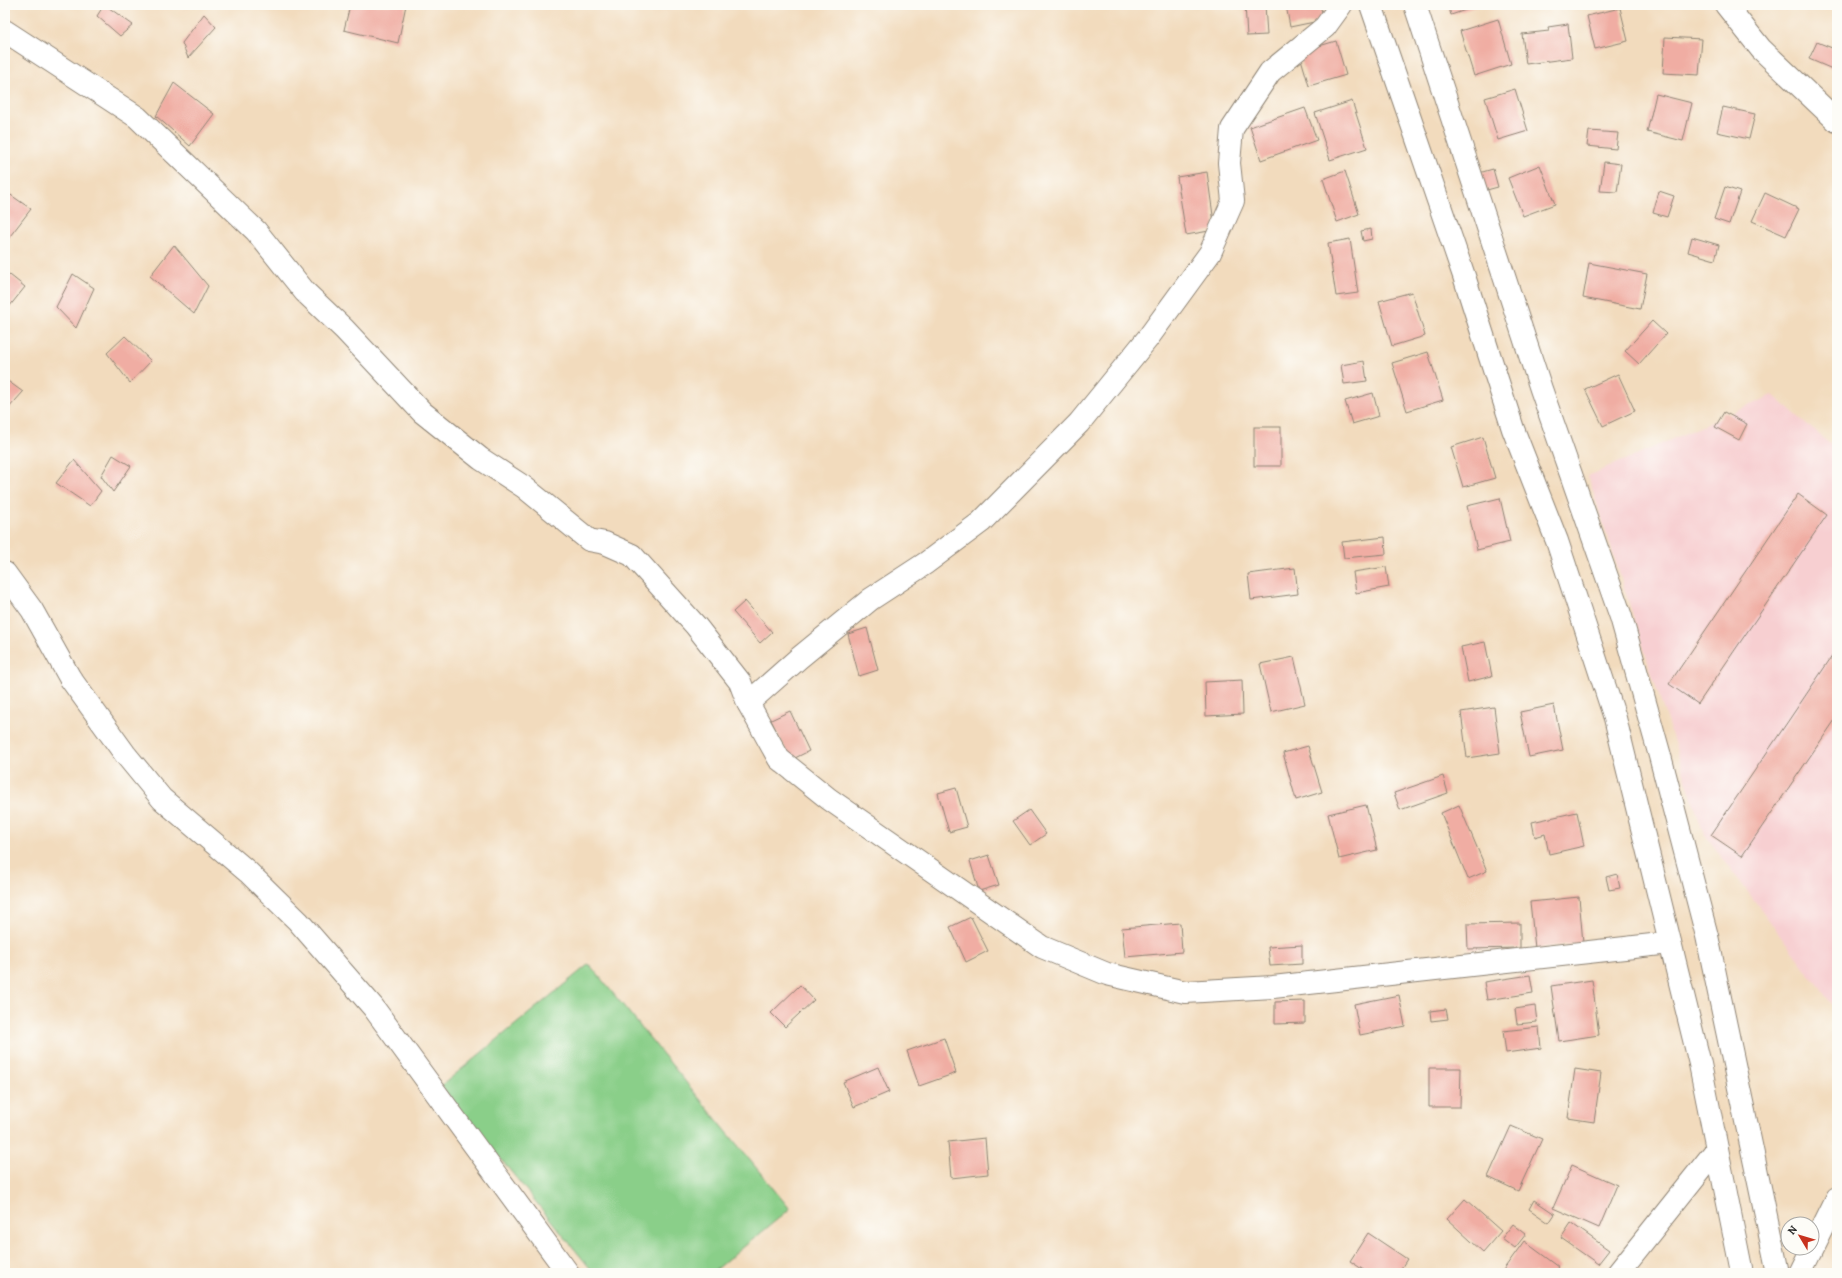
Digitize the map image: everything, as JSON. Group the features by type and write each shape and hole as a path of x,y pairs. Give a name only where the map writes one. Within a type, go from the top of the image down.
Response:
{"street":[{"path":"748,703 799,658 871,599 926,563 981,522 1079,423 1148,338 1210,253 1234,201 1229,163 1232,129 1270,72 1325,27 1341,5"},
{"path":"1371,5 1464,276 1513,429 1557,541 1615,718 1700,1064 1742,1273"},
{"path":"1414,5 1541,389 1625,632 1660,756 1707,936 1778,1273"},
{"path":"1726,5 1761,49 1836,117"},
{"path":"5,31 137,117 256,231 305,292 344,329 422,412 481,459 524,486 589,540 605,543 632,555 696,626 740,682 748,703 779,759 829,800 1042,947 1107,974 1185,992 1272,988 1670,943"},
{"path":"5,573 32,610 70,678 125,754 162,798 248,872 298,921 373,1007 568,1273"},
{"path":"1618,1273 1717,1149"},
{"path":"1800,1273 1837,1198"}],"shaded area":[{"path":"1773,395 1837,450 1837,1011 1703,832 1588,476"}],"green space":[{"path":"589,964 790,1209 712,1273 594,1273 441,1086"}],"building":[{"path":"104,5 133,25 120,36 97,16"},
{"path":"350,5 406,5 398,43 344,30"},
{"path":"1245,5 1265,5 1267,35 1247,36"},
{"path":"1286,5 1320,5 1324,20 1290,27"},
{"path":"1448,5 1480,5 1451,15"},
{"path":"1620,8 1628,41 1595,49 1587,16"},
{"path":"204,14 216,27 188,58 182,43"},
{"path":"1498,19 1511,64 1474,76 1460,31"},
{"path":"1568,24 1572,58 1526,64 1522,34 1549,31 1548,27"},
{"path":"1665,37 1702,39 1699,75 1663,73"},
{"path":"1336,41 1346,75 1309,86 1299,52"},
{"path":"1817,42 1837,50 1837,71 1809,59"},
{"path":"174,83 214,114 190,146 156,116"},
{"path":"1515,89 1528,131 1498,140 1485,98"},
{"path":"1656,94 1692,103 1683,141 1647,132"},
{"path":"1352,101 1367,148 1330,160 1315,113"},
{"path":"1723,107 1755,114 1749,139 1717,132"},
{"path":"1305,108 1317,140 1261,160 1250,127"},
{"path":"1589,131 1618,133 1616,149 1587,146"},
{"path":"1604,162 1621,164 1617,192 1600,191"},
{"path":"1540,165 1555,204 1523,216 1508,178"},
{"path":"1493,169 1498,187 1483,191 1479,173"},
{"path":"1345,171 1359,214 1337,222 1323,179"},
{"path":"1207,172 1215,230 1186,235 1177,177"},
{"path":"1725,187 1740,192 1729,224 1714,219"},
{"path":"5,191 31,209 7,240 5,238"},
{"path":"1659,191 1674,196 1667,217 1653,213"},
{"path":"1765,193 1799,209 1786,236 1752,221"},
{"path":"1371,229 1372,239 1363,241 1361,231"},
{"path":"1692,237 1719,245 1715,260 1688,252"},
{"path":"1350,239 1358,293 1336,296 1328,243"},
{"path":"174,245 208,286 194,314 150,276"},
{"path":"1589,263 1647,274 1640,309 1583,298"},
{"path":"5,271 25,287 5,312"},
{"path":"73,274 94,288 76,328 56,307"},
{"path":"1412,292 1425,336 1392,346 1379,301"},
{"path":"1652,321 1666,334 1639,364 1625,351"},
{"path":"125,336 151,361 130,383 107,353"},
{"path":"1428,352 1443,400 1407,411 1392,363"},
{"path":"1364,361 1367,381 1344,384 1341,365"},
{"path":"1618,374 1635,411 1603,426 1585,389"},
{"path":"5,379 23,392 7,410 5,408"},
{"path":"1373,393 1379,416 1352,424 1345,401"},
{"path":"1724,412 1747,424 1739,440 1715,427"},
{"path":"1254,427 1281,427 1281,466 1254,466"},
{"path":"1483,437 1495,478 1463,487 1451,447"},
{"path":"113,455 131,466 113,492 101,476"},
{"path":"74,460 101,491 90,506 56,483"},
{"path":"1798,494 1827,515 1698,704 1669,684"},
{"path":"1500,498 1510,542 1477,550 1467,506"},
{"path":"1385,537 1386,554 1344,558 1342,542"},
{"path":"1386,567 1389,587 1356,593 1353,572"},
{"path":"1295,568 1298,594 1251,600 1248,574"},
{"path":"745,601 772,632 760,643 733,612"},
{"path":"867,628 878,670 859,676 848,634"},
{"path":"1485,642 1492,676 1468,682 1461,647"},
{"path":"1837,649 1837,717 1742,856 1711,835"},
{"path":"1294,657 1305,704 1271,712 1260,664"},
{"path":"1242,680 1243,714 1206,716 1205,682"},
{"path":"1554,705 1563,750 1529,757 1520,712"},
{"path":"1494,707 1500,753 1467,758 1461,712"},
{"path":"790,711 809,751 791,760 771,720"},
{"path":"1308,746 1322,792 1296,800 1283,753"},
{"path":"1443,776 1448,793 1400,810 1394,793"},
{"path":"956,788 967,827 949,832 938,793"},
{"path":"1366,805 1377,850 1339,859 1328,814"},
{"path":"1459,805 1487,871 1468,879 1441,813"},
{"path":"1029,810 1046,834 1030,845 1013,821"},
{"path":"1577,812 1584,846 1549,854 1545,834 1535,837 1532,822"},
{"path":"989,855 999,885 979,891 970,861"},
{"path":"1617,874 1620,888 1609,890 1606,877"},
{"path":"1579,897 1583,943 1535,948 1530,902"},
{"path":"971,917 988,951 966,962 950,927"},
{"path":"1180,923 1182,952 1125,957 1122,928"},
{"path":"1520,923 1520,948 1468,949 1467,924"},
{"path":"1302,945 1302,964 1270,966 1268,947"},
{"path":"1530,975 1533,993 1487,1000 1484,982"},
{"path":"1592,980 1599,1035 1559,1041 1551,986"},
{"path":"800,985 814,1000 785,1027 771,1013"},
{"path":"1399,995 1405,1026 1360,1035 1354,1004"},
{"path":"1305,1001 1305,1023 1275,1024 1275,1002"},
{"path":"1535,1006 1537,1022 1517,1024 1515,1009"},
{"path":"1446,1009 1448,1019 1431,1021 1430,1011"},
{"path":"1539,1027 1541,1048 1506,1053 1503,1031"},
{"path":"944,1038 956,1073 919,1086 907,1051"},
{"path":"878,1067 889,1092 854,1107 843,1082"},
{"path":"1429,1068 1461,1068 1460,1107 1429,1107"},
{"path":"1575,1069 1601,1073 1594,1122 1568,1118"},
{"path":"1511,1126 1542,1139 1518,1191 1488,1177"},
{"path":"985,1138 988,1174 951,1178 948,1142"},
{"path":"1572,1165 1617,1185 1599,1228 1553,1208"},
{"path":"1465,1199 1501,1231 1483,1252 1447,1219"},
{"path":"1534,1200 1555,1214 1549,1223 1529,1209"},
{"path":"1571,1223 1609,1250 1598,1264 1561,1238"},
{"path":"1513,1224 1526,1234 1515,1248 1502,1238"},
{"path":"1368,1233 1407,1259 1398,1273 1368,1273 1350,1261"},
{"path":"1524,1241 1559,1267 1554,1273 1501,1273"}]}
